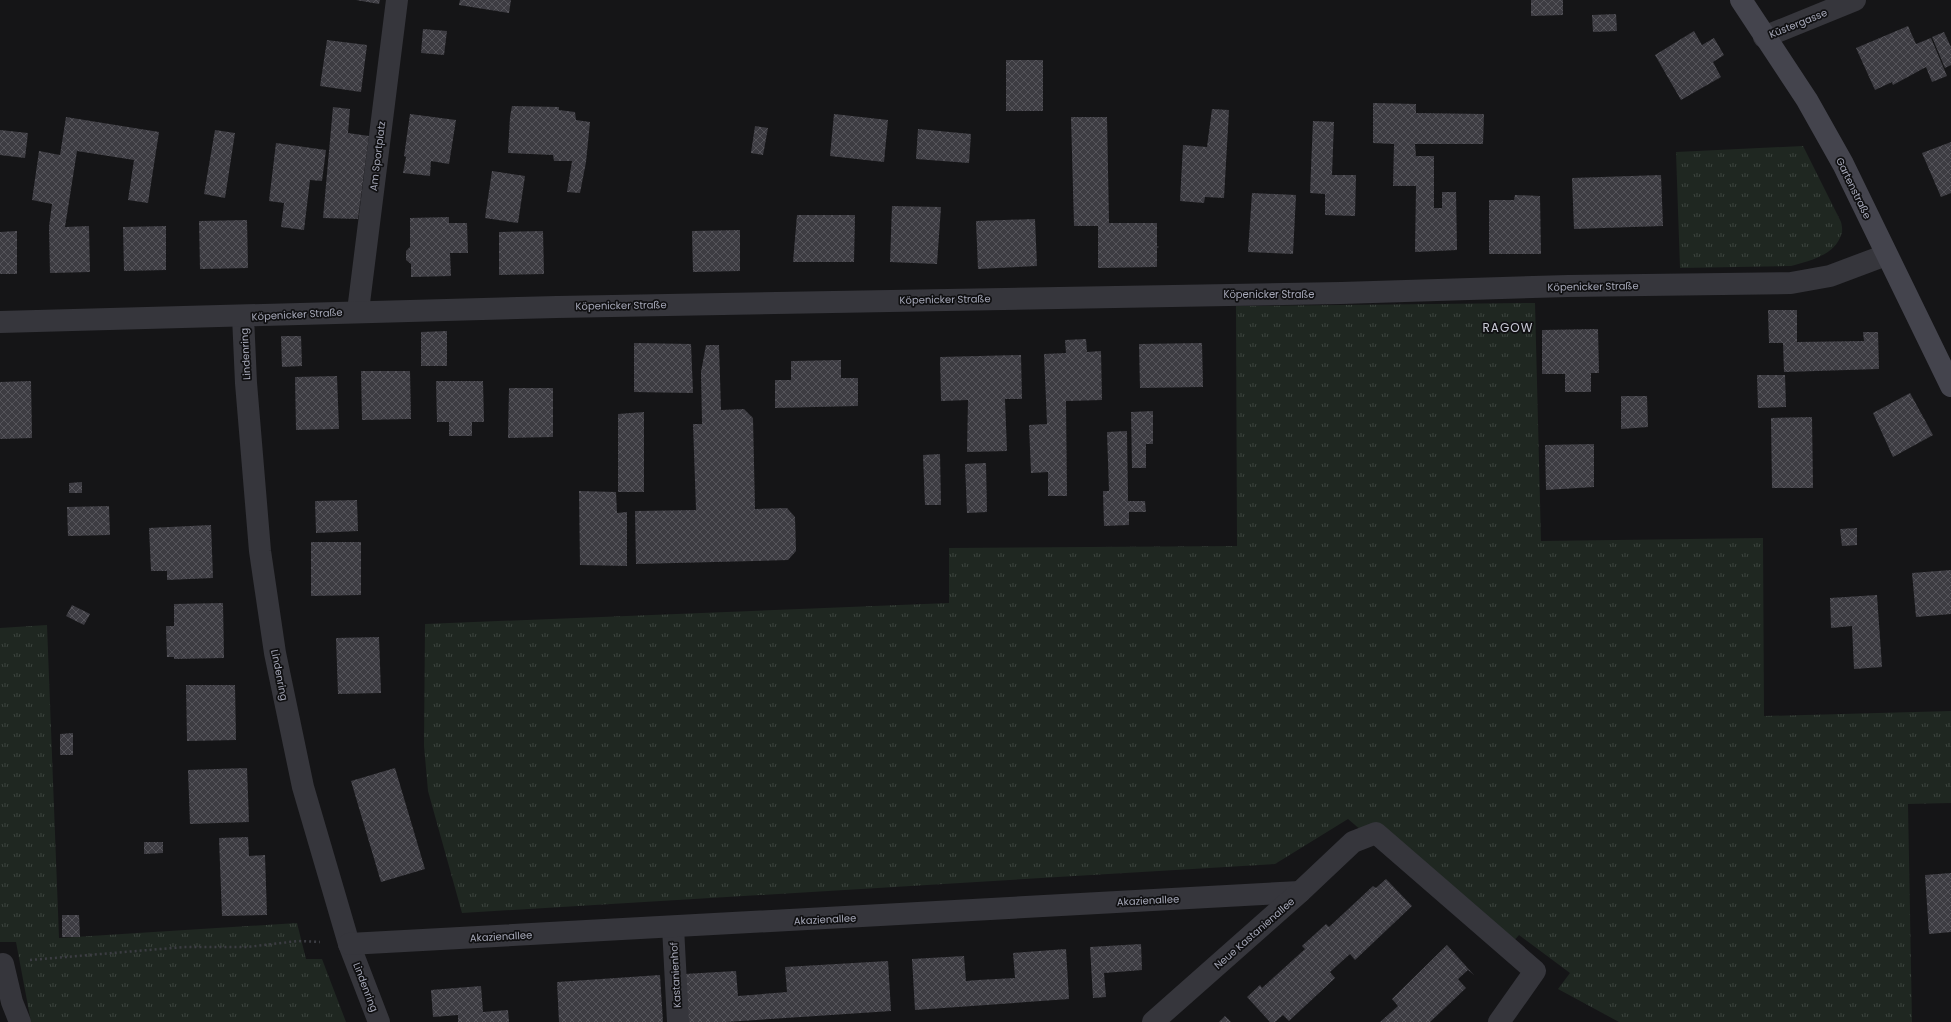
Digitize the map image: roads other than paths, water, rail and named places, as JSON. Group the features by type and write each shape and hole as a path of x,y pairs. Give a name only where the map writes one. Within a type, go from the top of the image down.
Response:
{"street":[{"name":"Am Sportplatz","path":"358,311 397,0"},
{"name":"Gartenstraße","path":"1741,0 1807,100 1840,158 1951,386"},
{"name":"Küstergasse","path":"1764,37 1855,0"},
{"name":"Köpenicker Straße","path":"0,322 125,317 243,316 358,311 1341,293 1568,286 1791,283 1830,276 1886,255"},
{"name":"Lindenring","path":"243,316 246,383 260,551 274,653 303,787 349,944 379,1022"},
{"name":"Neue Kastanienallee","path":"1153,1022 1300,892 1353,842 1376,833 1535,971 1499,1022"},
{"name":"Akazienallee","path":"349,944 1300,892"},
{"name":"Kastanienhof","path":"673,927 678,1022"},
{"path":"3,964 12,1002 20,1022"}],"district":[{"name":"RAGOW","path":"1508,328"}]}
